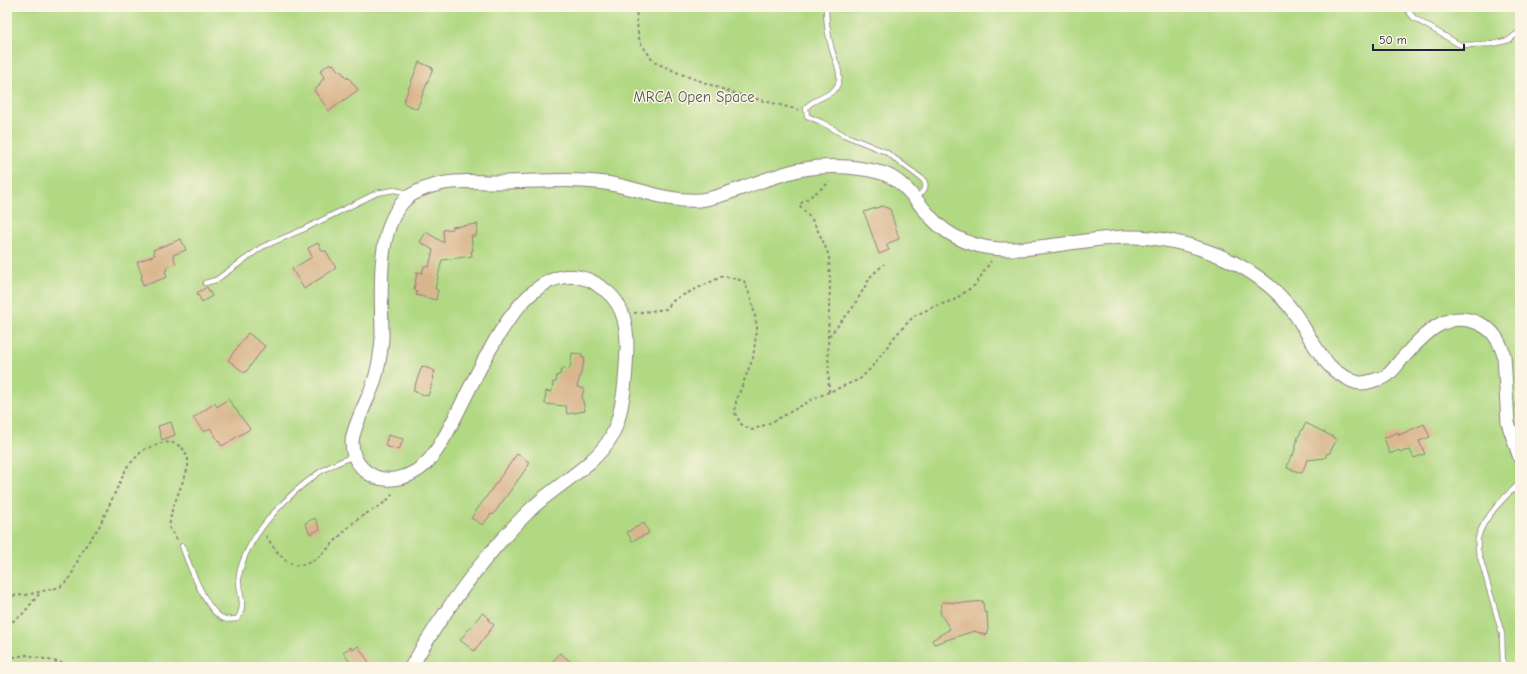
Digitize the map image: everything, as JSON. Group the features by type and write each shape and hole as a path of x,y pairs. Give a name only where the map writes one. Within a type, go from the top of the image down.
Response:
{"main road":[{"path":"411,667 443,616 474,573 508,533 531,509 588,463 607,444 617,424 626,364 627,331 623,315 614,298 606,290 587,278 567,276 551,280 543,284 524,301 493,341 447,432 430,458 418,469 397,479 378,479 370,475 361,467 353,456 352,442 376,374 381,350 382,259 391,221 403,202 413,194 423,189 448,182 583,181 629,187 674,198 703,200 728,193 790,171 808,167 833,166 858,168 880,172 902,184 931,217 947,232 968,242 981,246 1003,249 1127,237 1192,246 1239,265 1272,287 1293,311 1331,368 1354,383 1364,383 1387,376 1423,336 1442,322 1464,319 1476,322 1488,328 1495,335 1501,345 1504,356 1508,423 1520,458"}],"lane":[{"path":"826,7 831,49 839,72 839,80 837,86 832,92 809,104 806,108 806,112 812,119 821,122 844,135 886,152 921,178 926,187 916,199"},
{"path":"1405,7 1414,18 1460,45 1493,44 1509,40 1520,31"},
{"path":"205,283 216,280 262,247 302,230 377,193 394,190 413,194"},
{"path":"182,546 193,575 212,611 224,619 237,619 241,614 243,607 239,578 242,562 260,528 298,489 318,473 353,456"},
{"path":"1503,667 1502,634 1478,550 1478,538 1484,524 1492,513 1520,483"}],"path":[{"path":"636,7 640,42 654,62 681,74 733,93 806,112"},
{"path":"829,392 829,256 813,221 799,205 830,182"},
{"path":"623,315 666,309 675,300 723,276 744,281 752,301 757,327 753,358 736,401 735,413 741,424 752,430 772,422 815,398 860,378 871,368 896,335 914,316 933,307 954,300 975,285 993,258"},
{"path":"828,337 852,309 871,276 884,264"},
{"path":"7,596 26,595 41,592 60,586 70,578 82,551 99,527 127,468 143,450 161,443 171,442 182,447 188,458 188,468 172,510 169,527 182,546"},
{"path":"260,528 280,555 294,565 302,566 314,560 361,517 388,499 392,495 397,479"},
{"path":"7,625 21,616 41,592"},
{"path":"7,658 26,654 62,663 70,667"}],"green space":[{"name":"MRCA Open Space","path":"7,7 1520,7 1520,667 7,667"}],"building":[{"path":"419,62 433,68 417,109 403,103"},
{"path":"330,63 332,65 333,64 339,72 341,71 347,79 348,77 358,90 329,111 314,90 319,86 324,77 320,71"},
{"path":"882,206 890,209 899,239 886,244 889,250 879,254 864,212"},
{"path":"478,224 476,236 471,236 473,251 471,251 472,256 442,260 435,289 438,290 436,300 416,295 417,291 414,290 417,272 422,273 424,266 429,267 433,250 420,242 426,232 444,243 443,230 452,229 452,227"},
{"path":"181,239 186,250 173,255 176,264 166,267 167,270 165,271 167,277 143,286 141,279 142,275 137,262 155,255 153,250"},
{"path":"318,243 322,251 326,251 336,268 304,289 292,269 312,257 308,248"},
{"path":"207,287 212,296 202,302 197,293"},
{"path":"248,333 265,346 245,373 228,360"},
{"path":"572,353 582,354 582,358 585,358 577,387 584,389 582,397 585,411 567,414 566,406 545,404 546,391 552,392 553,382 556,382 557,375 560,375 563,368 570,369"},
{"path":"422,366 435,371 428,396 413,391"},
{"path":"228,399 250,429 222,446 210,428 204,432 193,418 215,403 217,407"},
{"path":"171,422 175,435 162,440 158,426"},
{"path":"1306,423 1337,439 1329,454 1327,453 1325,458 1307,460 1302,473 1287,468 1291,455 1293,456 1298,437"},
{"path":"1424,424 1430,437 1419,441 1425,454 1414,458 1410,450 1400,452 1399,450 1390,454 1384,438 1398,432 1399,435"},
{"path":"388,435 403,439 399,450 385,446"},
{"path":"517,454 530,463 493,515 491,514 483,525 471,518"},
{"path":"315,518 320,529 310,534 305,523"},
{"path":"644,523 649,533 632,541 627,532"},
{"path":"983,601 984,612 987,613 988,629 986,635 974,631 934,644 932,640 950,629 940,613 942,602 964,603"},
{"path":"482,613 489,618 488,620 494,625 474,651 460,640"},
{"path":"358,646 372,667 353,667 343,652 351,647 353,650"},
{"path":"560,653 577,667 548,667"}],"waterway":[{"path":"1520,535 1516,593 1520,601"}]}
